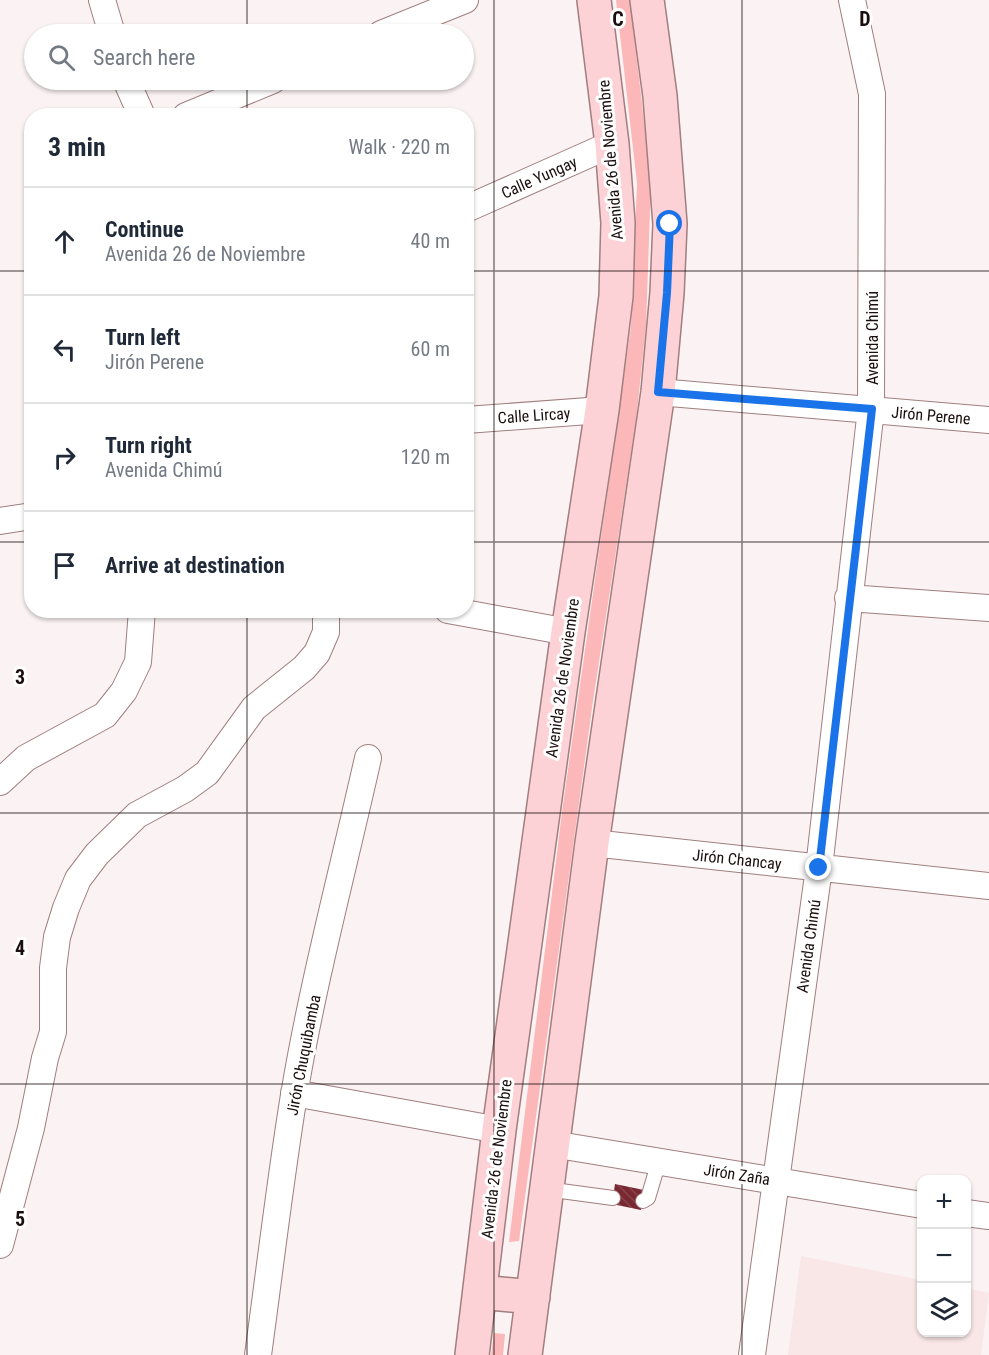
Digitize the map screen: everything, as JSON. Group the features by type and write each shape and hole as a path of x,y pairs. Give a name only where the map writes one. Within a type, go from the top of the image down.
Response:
{"main road":[{"name":"Avenida 26 de Noviembre","path":"472,1355 500,1131 568,632 602,410 616,296 618,223 612,144 594,0"},
{"path":"525,1355 592,843 658,392 667,293 670,224 660,96 647,0"},
{"path":"480,1292 533,1297"}],"street":[{"path":"102,0 109,24"},
{"path":"406,24 465,0"},
{"name":"Avenida Chimú","path":"752,1355 819,868 848,598 872,409 872,94 852,0"},
{"path":"130,90 138,108"},
{"path":"205,108 249,90"},
{"name":"Calle Yungay","path":"474,205 612,144"},
{"name":"Jirón Perene","path":"658,392 989,420"},
{"name":"Calle Lircay","path":"474,419 602,410"},
{"path":"0,520 24,517"},
{"path":"848,598 989,608"},
{"path":"474,615 568,632"},
{"path":"0,782 26,758 105,715 124,691 138,663 141,618"},
{"path":"0,1245 32,1128 45,1058 53,1032 53,968 57,937 78,879 97,854 137,816 185,789 207,773 254,708 304,668 317,653 326,632 326,618"},
{"name":"Jirón Chuquibamba","path":"258,1355 294,1093 328,929 368,758"},
{"name":"Jirón Chancay","path":"592,843 989,886"},
{"path":"294,1093 500,1131"},
{"name":"Jirón Zaña","path":"552,1144 917,1204"},
{"path":"971,1214 989,1216"}],"lane":[{"path":"643,1201 648,1198 659,1161"},
{"path":"546,1189 613,1198"}],"shaded area":[{"path":"616,0 630,0 651,182 646,326 636,421 593,701 519,1241 509,1242 562,812 631,326 637,183"},
{"path":"801,1256 917,1279 917,1337 971,1337 971,1289 989,1293 981,1355 788,1355"},
{"path":"494,1333 505,1334 503,1355 491,1355"}],"building":[{"path":"615,1184 644,1190 641,1210 612,1204"}],"route":[{"path":"670,224 667,293 658,392 872,409 848,598 819,868"}]}
